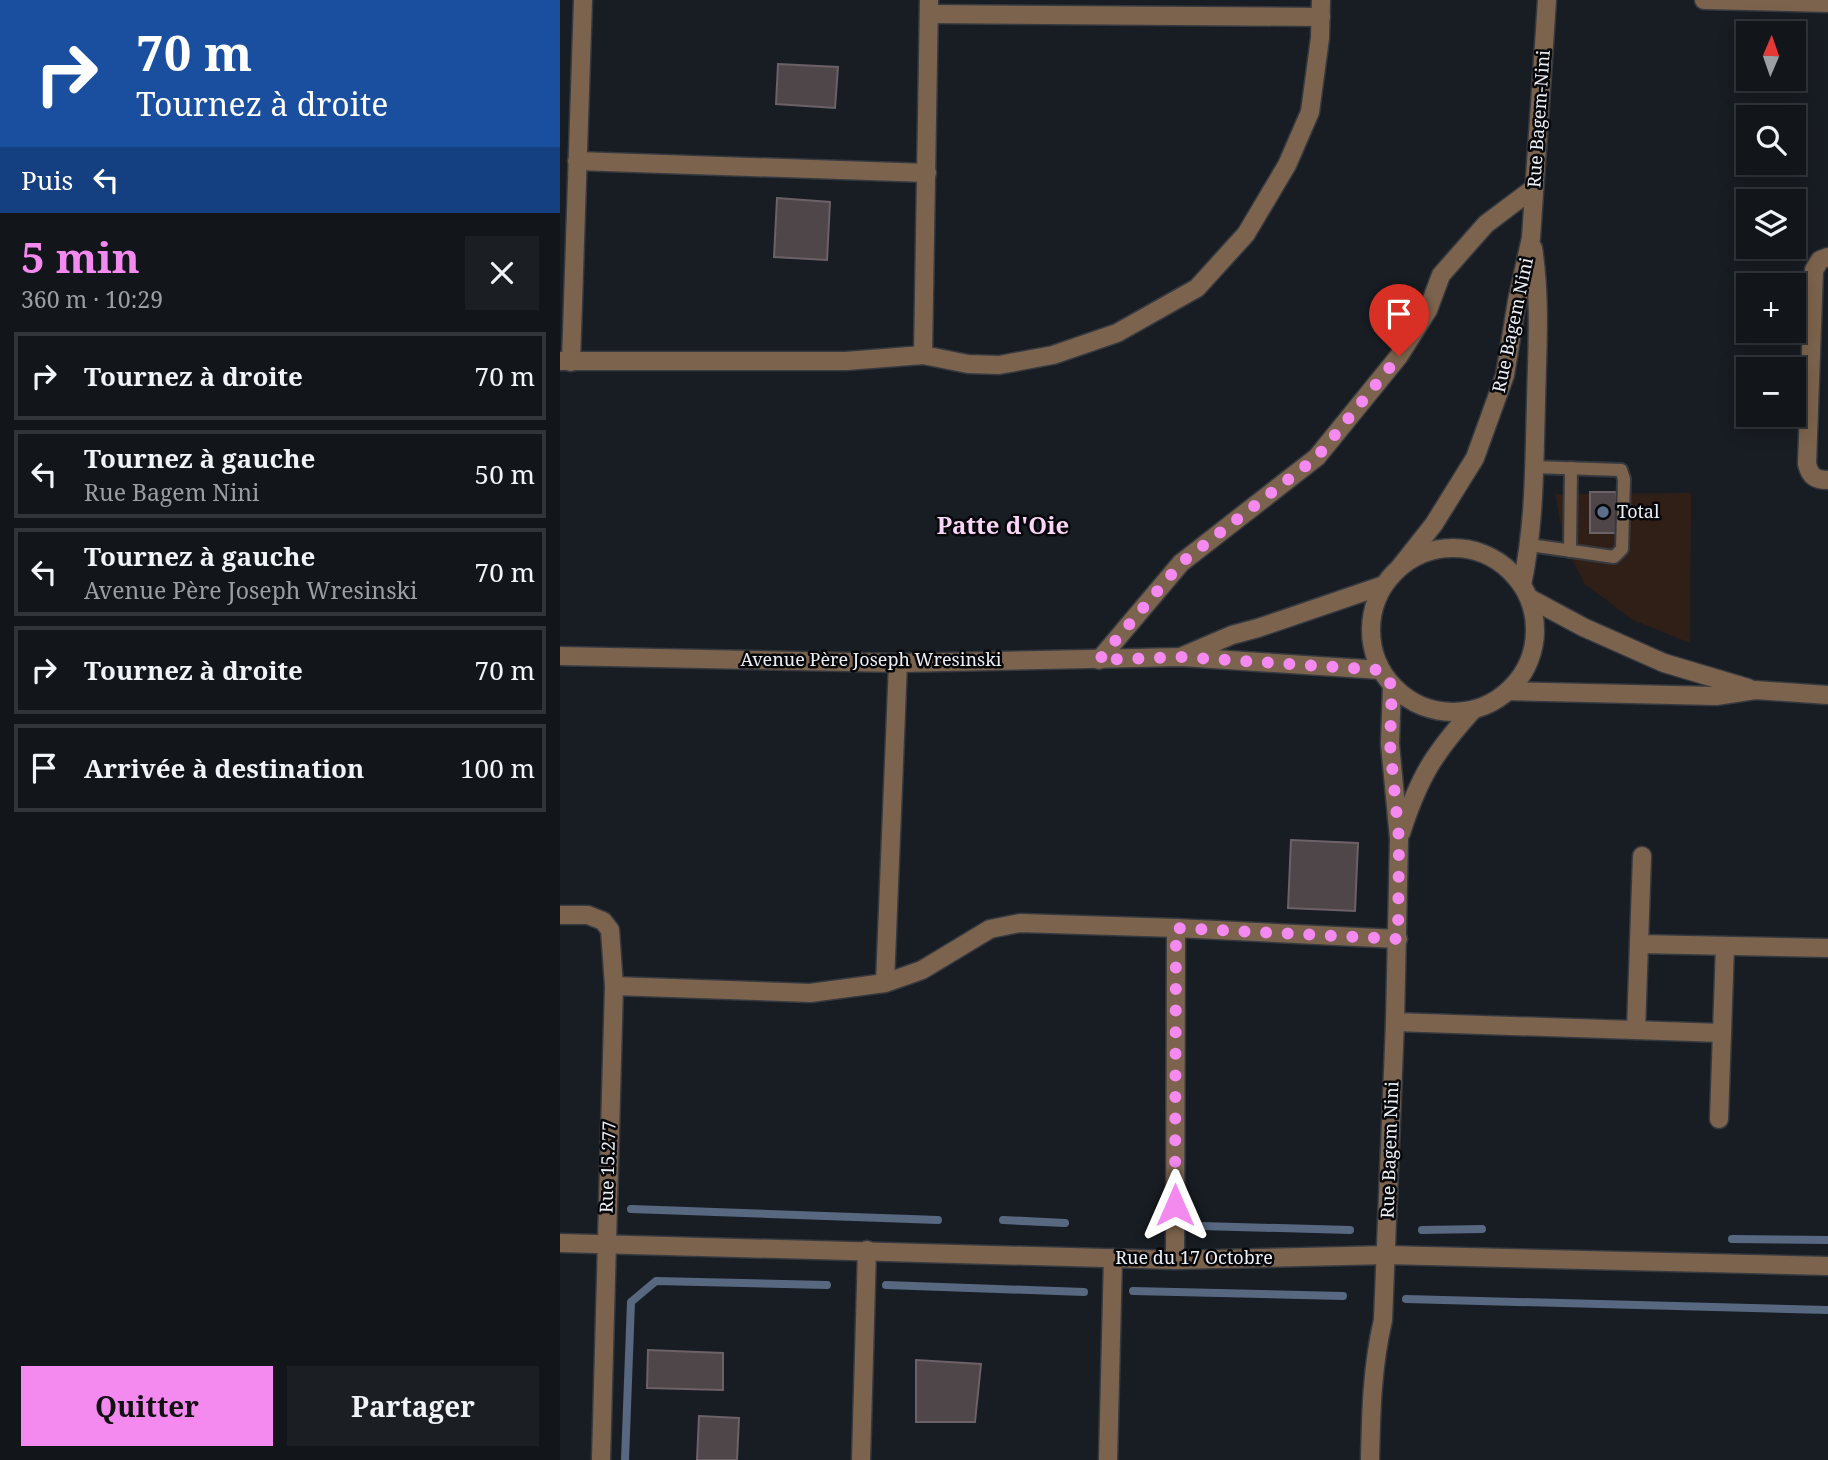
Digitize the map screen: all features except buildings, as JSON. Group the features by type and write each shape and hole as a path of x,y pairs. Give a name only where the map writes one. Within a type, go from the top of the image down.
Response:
{"street":[{"path":"583,0 565,362 846,361 923,355 968,364 999,365 1053,355 1117,333 1197,288 1247,234 1287,165 1310,112 1321,9 929,7 923,355"},
{"name":"Rue Bagem-Nini","path":"1531,237 1547,0"},
{"path":"1704,0 1828,3"},
{"path":"577,161 927,173"},
{"path":"1099,660 1181,563 1317,457 1399,356 1428,310 1441,275 1486,224 1534,188"},
{"name":"Rue Bagem Nini","path":"1525,591 1534,507 1539,287 1531,237"},
{"name":"Rue Bagem Nini","path":"1400,567 1457,491 1475,458 1489,423 1505,375 1531,237"},
{"path":"1828,257 1820,260 1814,270 1807,464 1809,473 1818,480 1828,480"},
{"path":"1525,591 1535,622 1534,648 1524,672 1508,691 1491,703 1473,710 1451,712 1429,709 1392,686 1381,670 1371,642 1372,612 1384,585 1400,567 1420,555 1442,549 1465,549 1487,555 1506,568 1525,591 1583,627 1664,663 1755,690 1828,695"},
{"name":"Avenue Père Joseph Wresinski","path":"1182,657 1232,635 1384,585"},
{"name":"Avenue Père Joseph Wresinski","path":"560,656 898,663 1182,657 1381,670"},
{"path":"885,983 898,663"},
{"name":"Rue Bagem Nini","path":"1370,1460 1371,1386 1383,1320 1387,1255 1398,939 1399,839 1390,744 1392,686"},
{"path":"1508,691 1716,696 1755,690"},
{"name":"Rue Bagem Nini","path":"1399,839 1414,793 1428,766 1473,710"},
{"path":"1636,1030 1642,856"},
{"name":"Rue 15.277","path":"560,915 588,915 603,921 610,930 614,986 601,1460"},
{"path":"614,986 810,993 885,983 922,970 990,929 1020,923 1398,939"},
{"path":"1175,1260 1176,928"},
{"path":"1639,944 1828,948"},
{"path":"1719,1119 1725,946"},
{"path":"1395,1022 1722,1033"},
{"name":"Rue du 17 Octobre","path":"560,1242 1175,1260 1387,1255 1828,1265"},
{"path":"861,1460 867,1250"},
{"path":"1108,1460 1113,1258"}],"lane":[{"path":"1530,545 1615,557 1622,549 1624,479 1621,470 1534,467"},
{"path":"1570,551 1571,468"}],"shaded area":[{"path":"1691,493 1690,643 1633,620 1585,584 1565,547 1555,494"}],"waterway":[{"path":"631,1209 938,1220"},
{"path":"1003,1220 1065,1223"},
{"path":"1201,1226 1350,1230"},
{"path":"1422,1230 1482,1229"},
{"path":"1732,1239 1828,1240"},
{"path":"625,1460 631,1302 656,1281 827,1285"},
{"path":"886,1285 1084,1292"},
{"path":"1133,1291 1343,1296"},
{"path":"1406,1299 1828,1310"}],"place":[{"name":"Total","path":"1603,512"}],"district":[{"name":"Patte d'Oie","path":"1003,526"}],"route":[{"path":"1175,1205 1176,928 1398,939 1399,839 1390,744 1392,686 1381,670 1182,657 1099,660 1181,563 1317,457 1399,356"}]}
